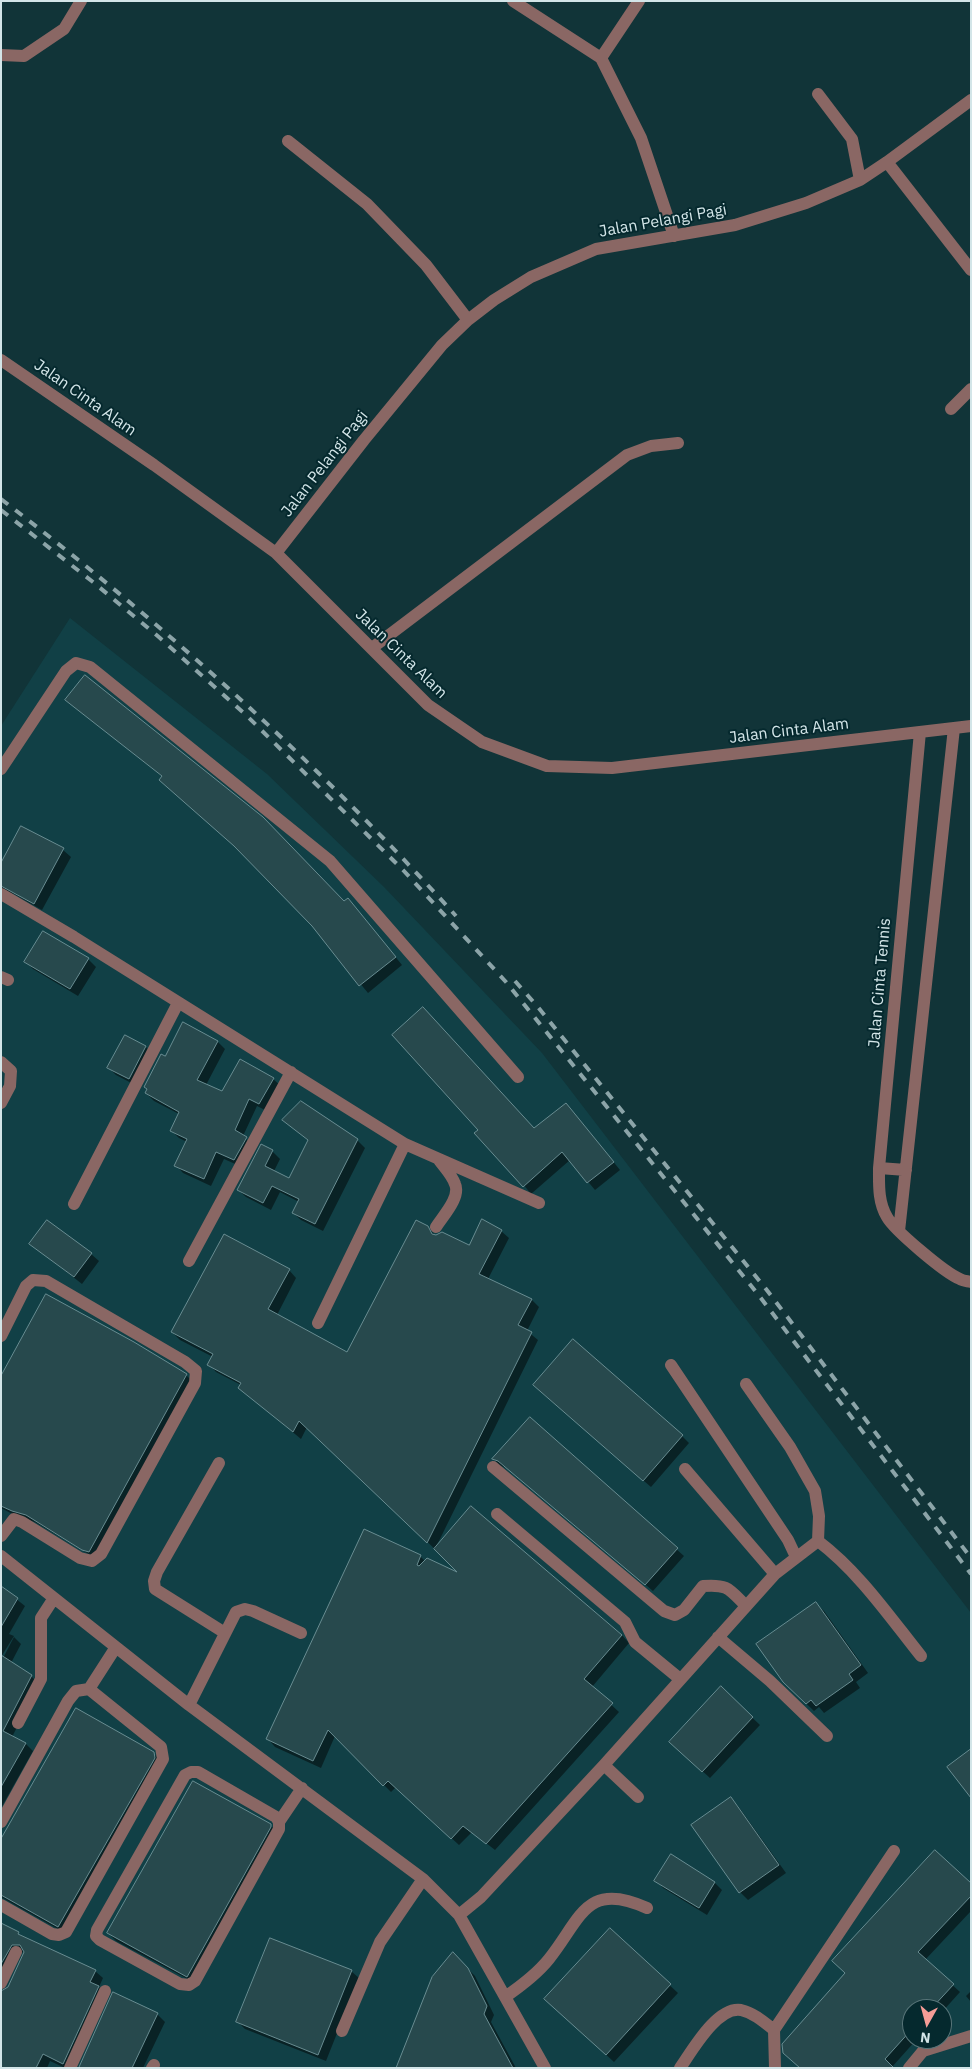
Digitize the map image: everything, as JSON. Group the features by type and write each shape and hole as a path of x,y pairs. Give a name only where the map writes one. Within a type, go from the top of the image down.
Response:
{"street":[{"path":"1,55 24,56 64,29 81,1"},
{"path":"513,1 601,58 641,138 674,236"},
{"path":"601,58 640,1"},
{"path":"818,94 852,140 860,180"},
{"name":"Jalan Pelangi Pagi","path":"276,553 364,440 436,352 468,320 531,277 596,249 735,225 806,203 860,180 971,100"},
{"path":"288,141 367,204 426,265 468,320"},
{"path":"887,162 971,270"},
{"name":"Jalan Cinta Alam","path":"1,360 154,465 276,553 428,705 482,742 547,766 612,768 971,726"},
{"path":"951,409 971,389"},
{"path":"372,648 627,455 651,446 678,443"},
{"path":"1,769 66,671 76,663 90,667 330,861 518,1077"},
{"path":"899,1231 954,728"},
{"name":"Jalan Cinta Tennis","path":"920,732 879,1168 880,1201 887,1218 899,1231 946,1271 960,1280 971,1282"},
{"path":"1,894 405,1144 540,1203"},
{"path":"74,1204 178,1003"},
{"path":"1,1062 11,1071 10,1086 1,1103"},
{"path":"189,1261 291,1072"},
{"path":"318,1323 405,1144"},
{"path":"436,1227 456,1196 456,1185 440,1160"},
{"path":"879,1168 906,1170"},
{"path":"1,1336 26,1286 34,1280 46,1281 185,1362 196,1371 195,1383 100,1554 92,1561 80,1558 14,1519 1,1536"},
{"path":"671,1365 788,1540 796,1557"},
{"path":"746,1384 790,1447 815,1491 819,1516 818,1541"},
{"path":"219,1463 157,1572 154,1581 156,1589 225,1633"},
{"path":"493,1467 664,1611 675,1615 684,1610 703,1586 720,1585 730,1590 746,1606"},
{"path":"685,1469 776,1574"},
{"path":"497,1514 625,1622 635,1642 680,1679"},
{"path":"458,1915 481,1897 604,1765 776,1574 818,1541"},
{"path":"818,1541 838,1557 860,1580 921,1656"},
{"path":"1,1556 189,1705 423,1878 458,1915 546,2068"},
{"path":"18,1723 41,1679 41,1618 54,1598"},
{"path":"189,1705 236,1612 245,1608 301,1632"},
{"path":"718,1637 770,1681 827,1736"},
{"path":"89,1689 116,1647"},
{"path":"1,1822 68,1701 76,1691 89,1689 161,1747 163,1759 66,1932 59,1935 52,1934 1,1905"},
{"path":"604,1765 638,1797"},
{"path":"280,1822 276,1817 198,1772 191,1772 185,1775 97,1930 96,1936 180,1984 189,1985 195,1981 279,1829 280,1822 302,1788"},
{"path":"775,2068 774,2030 894,1851"},
{"path":"342,2031 380,1942 423,1878"},
{"path":"505,1997 526,1982 548,1960 590,1904 604,1898 616,1898 631,1901 647,1908"},
{"path":"1,1983 16,1952"},
{"path":"70,2068 105,1991"},
{"path":"680,2068 702,2035 723,2014 738,2010 753,2014 774,2030"},
{"path":"909,2068 923,2051 971,2036"}],"shaded area":[{"path":"70,618 267,774 384,887 542,1053 971,1613 971,2068 1,2068 1,726"}],"building":[{"path":"85,675 263,817 344,901 348,898 396,957 359,986 312,926 234,846 159,780 162,776 65,700"},
{"path":"21,826 64,848 34,904 1,886 1,863"},
{"path":"43,931 89,958 70,989 24,962"},
{"path":"423,1007 534,1128 566,1103 614,1162 587,1183 562,1152 523,1187 474,1133 478,1130 392,1035"},
{"path":"183,1022 218,1041 197,1080 222,1091 240,1059 274,1078 259,1104 249,1099 235,1130 247,1137 234,1160 216,1152 204,1179 174,1166 187,1139 170,1131 179,1112 145,1093 147,1089 144,1087 161,1054 165,1056"},
{"path":"125,1035 146,1046 129,1079 107,1068"},
{"path":"301,1101 358,1139 315,1224 292,1213 299,1199 272,1186 263,1203 237,1190 261,1144 273,1150 265,1166 289,1178 308,1140 282,1120"},
{"path":"482,1219 502,1230 479,1274 532,1299 518,1325 532,1332 427,1543 299,1421 293,1432 238,1388 241,1383 207,1365 213,1354 171,1332 224,1234 290,1269 268,1309 347,1352 416,1220 428,1226 432,1234 436,1235 442,1232 469,1245"},
{"path":"47,1220 92,1253 74,1277 29,1244"},
{"path":"46,1294 134,1342 187,1374 89,1552 82,1550 26,1515 1,1506 1,1376"},
{"path":"573,1339 683,1435 643,1481 533,1385"},
{"path":"530,1417 678,1548 645,1585 498,1461 492,1459"},
{"path":"471,1506 622,1635 584,1679 613,1703 486,1844 463,1826 451,1839 388,1781 383,1786 328,1730 313,1761 266,1739 364,1529 421,1555 417,1565 419,1566 427,1558 457,1572 434,1549"},
{"path":"1,1586 18,1598 1,1627"},
{"path":"816,1602 861,1665 849,1674 853,1680 816,1706 811,1700 806,1704 783,1682 756,1644"},
{"path":"1,1655 32,1675 3,1731 26,1743 1,1787"},
{"path":"721,1686 753,1717 702,1772 669,1742"},
{"path":"76,1708 154,1752 155,1758 58,1927 1,1895 1,1839"},
{"path":"971,1749 971,1798 947,1767"},
{"path":"193,1781 271,1824 271,1827 187,1977 107,1933"},
{"path":"731,1797 779,1865 739,1893 691,1825"},
{"path":"935,1850 971,1883 971,1896 918,1952 954,1984 940,1999 902,1999 902,2040 885,2059 894,2068 800,2068 783,2053 782,2044 845,1973 832,1961"},
{"path":"671,1854 715,1882 699,1908 654,1881"},
{"path":"1,1923 19,1932 18,1934 96,1970 90,1982 99,1986 63,2064 43,2054 36,2068 1,2068 1,1991 8,1987 24,1952 20,1945 12,1945 1,1964"},
{"path":"610,1928 671,1984 606,2055 544,1999"},
{"path":"270,1938 352,1970 318,2055 236,2022"},
{"path":"453,1952 468,1968 487,2006 484,2014 513,2068 396,2068 432,1977"},
{"path":"113,1992 158,2013 132,2068 79,2068"}],"railway":[{"path":"1,499 122,596 238,697 350,804 456,916"},
{"path":"1,510 93,582 160,638 245,714 403,870 506,982 757,1293 971,1574"},
{"path":"515,981 766,1289 971,1558"}]}
